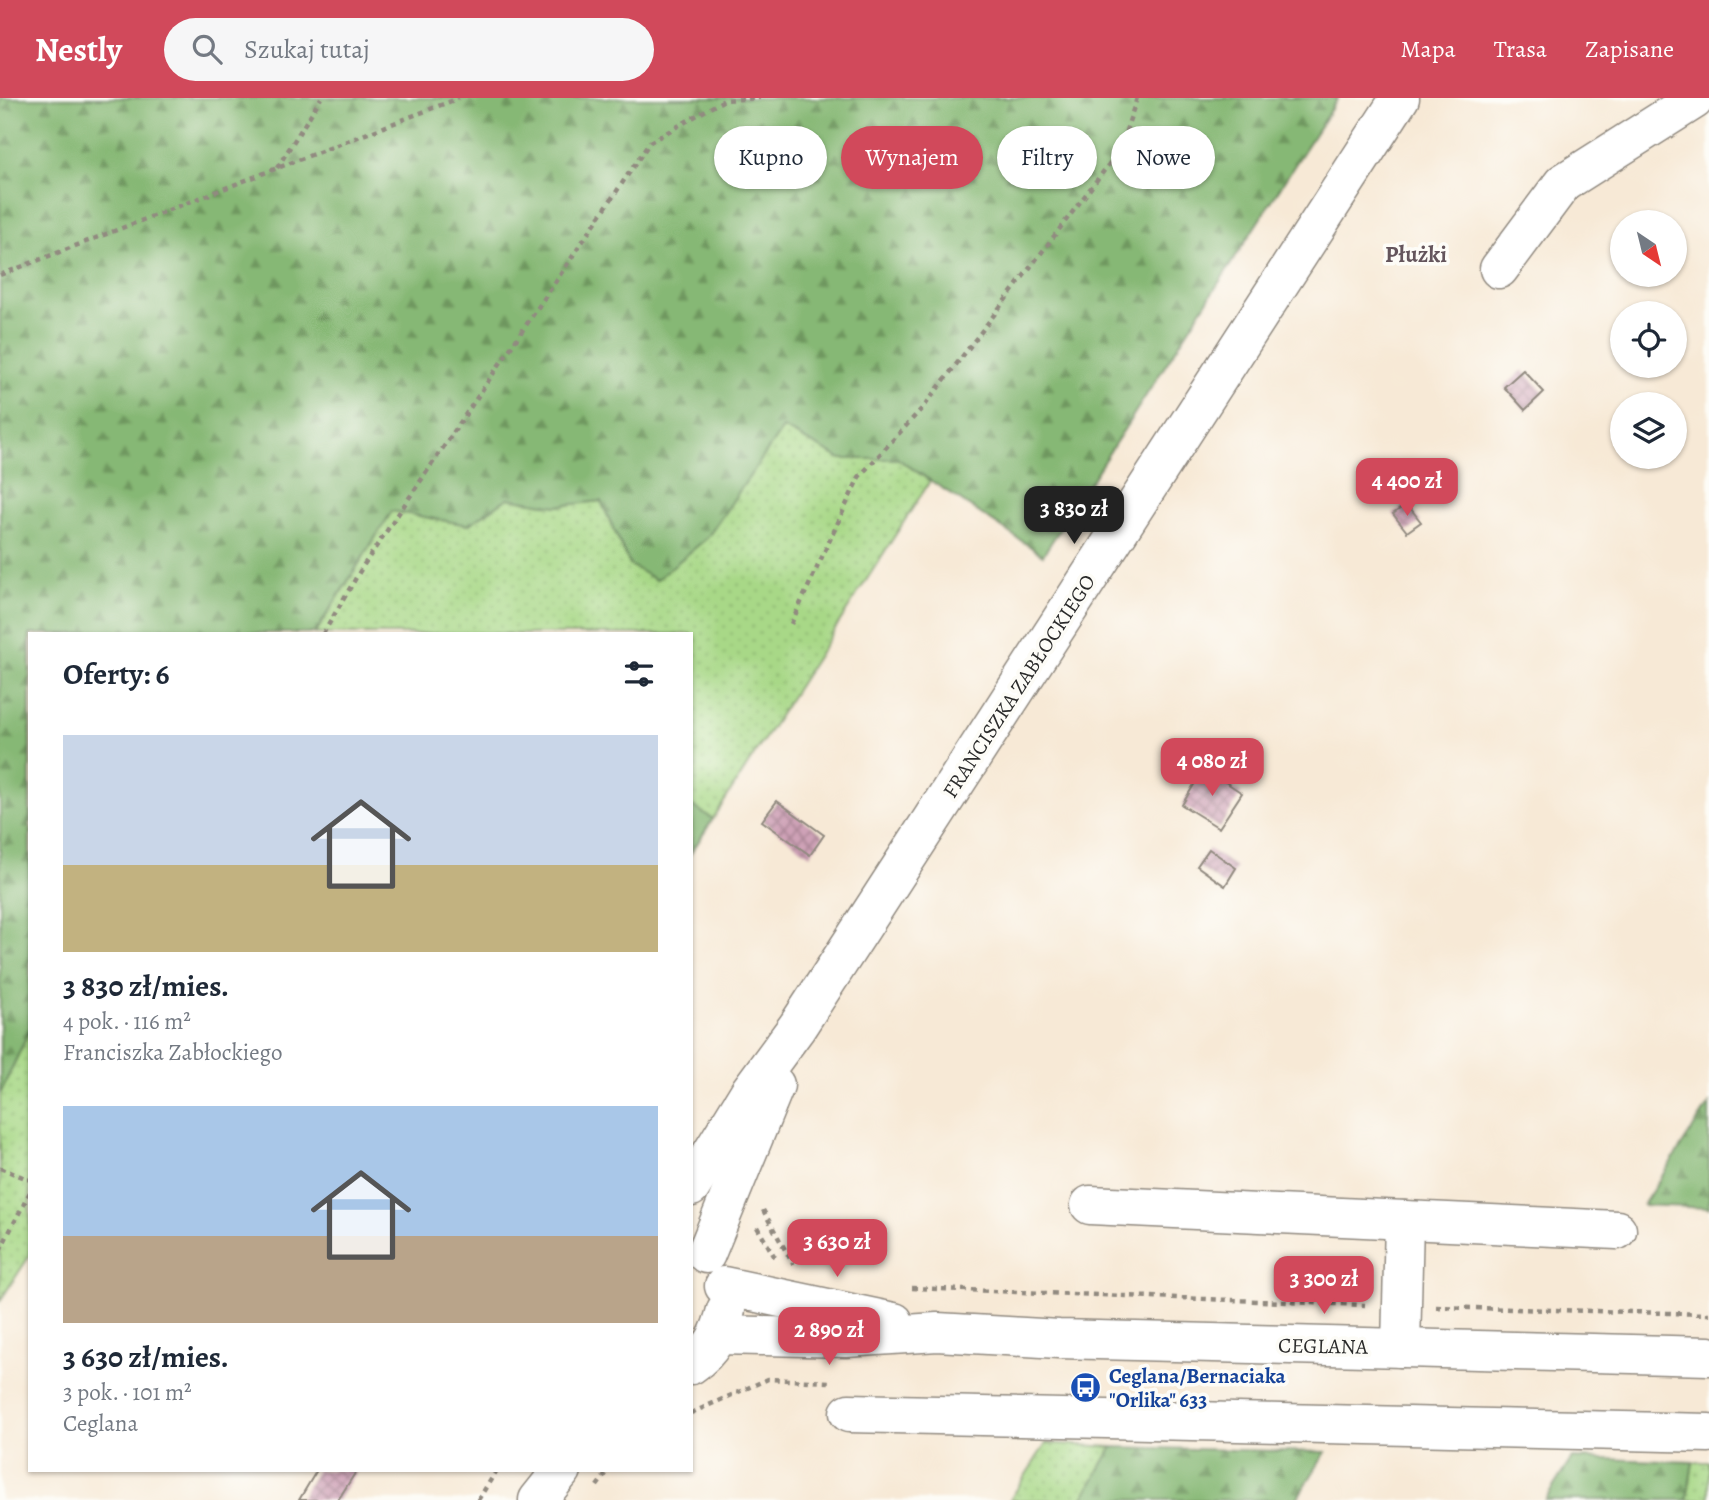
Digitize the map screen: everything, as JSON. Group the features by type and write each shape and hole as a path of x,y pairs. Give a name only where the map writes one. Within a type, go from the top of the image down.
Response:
{"street":[{"name":"FRANCISZKA ZABŁOCKIEGO","path":"693,1184 750,1091 797,1027 1400,98"},
{"path":"1499,269 1563,183 1698,108"},
{"name":"FRANCISZKA ZABŁOCKIEGO","path":"707,1260 797,1027"},
{"path":"1090,1205 1617,1230"},
{"path":"1401,1348 1404,1220"},
{"path":"693,1365 705,1356 719,1335 726,1311 707,1260"},
{"name":"CEGLANA","path":"707,1260 937,1332"},
{"name":"CEGLANA","path":"719,1335 846,1338 937,1332 1059,1339 1709,1356"},
{"path":"849,1413 1709,1433"},
{"path":"514,1500 527,1472"},
{"path":"538,1500 560,1472"}],"path":[{"path":"277,168 321,98"},
{"path":"0,275 459,98"},
{"path":"324,632 363,566 650,142 723,99 760,98"},
{"path":"790,624 859,477 926,404 1119,151 1137,98"},
{"path":"0,1168 28,1179"},
{"path":"0,1250 28,1196"},
{"path":"758,1201 798,1271"},
{"path":"906,1287 1402,1306 1709,1314"},
{"path":"478,1500 496,1472"}],"green space":[{"path":"0,98 1338,98 1043,555 898,459 841,459 783,428 707,538 656,580 630,565 601,501 557,506 508,498 468,525 392,511 316,632 28,632 28,1033 0,1094"},
{"path":"783,427 841,459 898,459 930,481 713,819 693,806 693,632 316,632 392,511 468,525 508,498 557,506 601,501 630,565 707,538"},
{"path":"693,806 713,819 693,850"},
{"path":"28,1033 28,1258 0,1301 0,1094"},
{"path":"1709,1104 1709,1208 1643,1205"},
{"path":"1046,1443 1112,1447 1082,1500 1010,1500"},
{"path":"1112,1447 1326,1452 1296,1500 1082,1500"},
{"path":"1572,1458 1693,1462 1687,1500 1545,1500"},
{"path":"1693,1462 1709,1462 1709,1500 1687,1500"}],"building":[{"path":"1523,370 1544,392 1525,410 1504,387"},
{"path":"1407,504 1421,522 1407,532 1393,514"},
{"path":"1204,768 1242,793 1219,828 1182,805"},
{"path":"777,801 824,835 810,855 762,821"},
{"path":"1209,849 1236,868 1225,886 1197,866"},
{"path":"316,1472 356,1472 338,1500 299,1500"}],"place":[{"name":"Ceglana/Bernaciaka \"Orlika\" 633","path":"1086,1388"}],"district":[{"name":"Płużki","path":"1416,254"}]}
